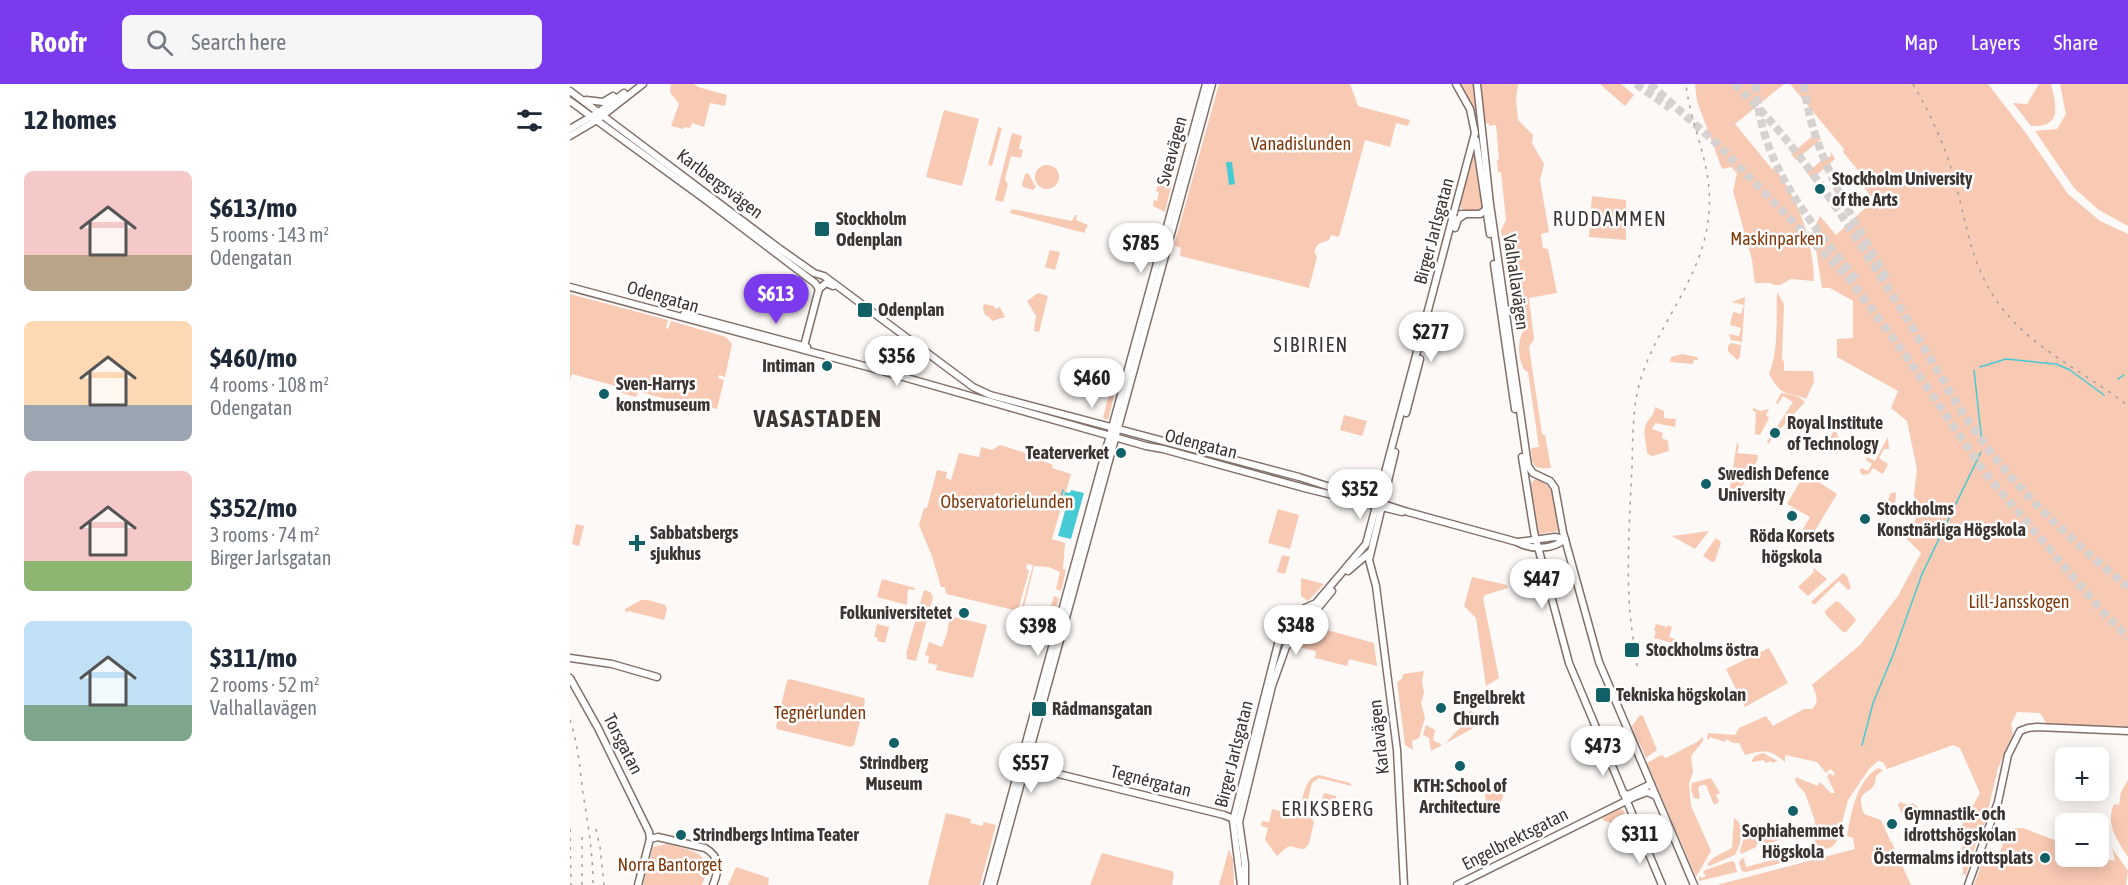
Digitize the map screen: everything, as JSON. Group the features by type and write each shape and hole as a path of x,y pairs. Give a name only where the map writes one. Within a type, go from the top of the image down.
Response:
{"main road":[{"path":"601,114 636,84"},
{"path":"570,136 643,84"},
{"name":"Sveavägen","path":"993,885 1206,84"},
{"name":"Sveavägen","path":"1115,428 1212,84"},
{"name":"Birger Jarlsgatan","path":"1243,885 1236,825 1285,617 1316,603 1354,559 1368,548 1475,133 1470,108 1456,84"},
{"name":"Valhallavägen","path":"1477,84 1488,223 1527,486 1538,544 1569,663 1662,885"},
{"name":"Karlbergsvägen","path":"572,93 601,103 617,94 625,93"},
{"name":"Karlbergsvägen","path":"572,93 789,255 814,273 824,276 973,387 990,395"},
{"name":"Karlbergsvägen","path":"570,101 815,283 821,287 829,284 849,295"},
{"path":"570,129 594,119"},
{"name":"Valhallavägen","path":"1475,133 1526,459 1529,469 1550,481 1555,488 1565,539 1599,662 1694,885"},
{"path":"1457,202 1467,215"},
{"path":"1467,215 1480,214 1488,207"},
{"path":"1454,213 1488,223"},
{"name":"Birger Jarlsgatan","path":"1379,505 1455,226 1460,216 1467,215"},
{"name":"Odengatan","path":"570,285 805,347 1113,436 1517,542 1538,544 1555,537 1565,539"},
{"path":"805,347 821,287"},
{"name":"Odengatan","path":"990,395 1299,477 1379,505"},
{"name":"Sveavägen","path":"987,885 1113,436"},
{"path":"1527,486 1534,477 1541,477"},
{"name":"Karlavägen","path":"1368,548 1366,561 1376,591 1397,750 1405,883"},
{"path":"1354,559 1366,561"},
{"name":"Birger Jarlsgatan","path":"1236,825 1272,686 1286,647 1350,569 1366,561"},
{"path":"1281,632 1286,638 1292,638"},
{"path":"571,656 601,662 655,675 571,656"},
{"name":"Torsgatan","path":"570,678 598,728 646,824 650,838"},
{"path":"1968,885 1998,802 2008,755 2020,731 2028,728 2128,731"},
{"name":"Tegnérgatan","path":"1026,766 1236,825"},
{"path":"1623,792 1628,795 1651,784"},
{"name":"Engelbrektsgatan","path":"1457,885 1645,792 1656,796"},
{"name":"Torsgatan","path":"646,824 658,837"},
{"path":"638,885 650,838 658,837 710,851 718,864 713,885"}],"green space":[{"path":"671,84 694,84 727,95 725,106 710,103 704,127 692,123 690,128 684,127 683,129 671,126 679,104 670,92"},
{"name":"Vanadislunden","path":"1219,84 1350,84 1358,106 1410,120 1408,126 1396,123 1390,147 1365,140 1339,237 1331,235 1329,240 1318,244 1314,251 1317,257 1309,288 1180,256 1181,248 1174,245"},
{"path":"1460,84 1473,84 1477,124 1469,102"},
{"path":"1480,84 1518,84 1516,99 1518,120 1533,135 1532,143 1544,164 1540,180 1549,232 1541,234 1543,248 1548,249 1557,293 1529,298 1534,339 1529,347 1542,434 1545,435 1551,468 1537,467 1532,459 1531,448 1539,447 1528,372 1524,370 1519,355 1523,331 1512,247 1503,242 1501,230 1506,220 1501,172 1498,172 1496,125 1483,124"},
{"path":"1600,84 1621,84 1634,95 1625,106"},
{"name":"Maskinparken","path":"1695,84 1784,84 1735,124 1772,169 1775,168 1798,207 1808,236 1814,281 1791,279 1780,285 1755,283 1752,260 1733,191 1737,173 1731,167 1722,169 1697,101"},
{"name":"Lill-Jansskogen","path":"1790,84 1988,84 2068,194 2100,221 2128,234 2128,727 2047,724 2040,713 2017,712 2011,724 2013,734 1998,768 1985,823 1966,875 1963,874 1962,836 1959,830 1980,793 1960,748 1953,745 1887,769 1883,762 1878,761 1869,769 1848,800 1837,841 1832,847 1818,851 1814,836 1815,821 1805,793 1796,783 1795,777 1818,786 1820,782 1831,793 1835,793 1827,776 1830,773 1833,776 1835,773 1830,769 1826,773 1817,762 1785,755 1785,762 1766,752 1745,755 1739,743 1726,739 1725,742 1710,737 1709,740 1707,739 1708,733 1735,735 1739,728 1766,716 1773,726 1804,709 1812,709 1817,700 1812,685 1860,645 1898,596 1921,553 1906,538 1919,512 1914,495 1917,469 1907,421 1891,408 1898,391 1837,357 1837,339 1853,338 1853,301 1830,288 1822,288 1813,230 1820,216 1836,235 1874,200 1861,184 1866,180 1843,152 1844,149"},
{"path":"2039,84 2051,84 2055,114 2048,123 2031,126 2013,103 2027,104"},
{"path":"2060,84 2128,84 2128,226 2099,210 2074,188 2035,131 2057,129 2066,114"},
{"path":"944,110 979,119 962,186 926,177"},
{"path":"998,127 1002,128 992,166 988,165"},
{"path":"1012,133 1022,136 1019,149 1023,150 1021,158 1011,156 1005,179 1008,185 1003,202 995,200"},
{"path":"1815,134 1821,139 1796,160 1791,154"},
{"path":"1474,150 1483,210 1473,213 1462,209 1459,205"},
{"path":"1831,152 1835,159 1812,179 1807,173 1823,159 1831,156"},
{"path":"1047,165 1056,168 1059,177 1056,186 1047,189 1038,186 1035,177 1038,168"},
{"path":"1028,173 1036,187 1033,190 1023,187 1022,184 1025,174"},
{"path":"1158,185 1171,187 1165,212 1153,206 1154,200 1157,201"},
{"path":"1592,196 1626,200 1626,240 1589,237"},
{"path":"1012,209 1072,221 1077,215 1076,220 1088,225 1084,233 1010,213"},
{"path":"1050,250 1060,252 1055,270 1045,267"},
{"path":"1777,292 1784,304 1782,359 1784,371 1813,371 1814,382 1806,399 1783,392 1769,374 1776,344"},
{"path":"1038,293 1048,296 1039,332 1034,331 1036,316 1027,301"},
{"path":"570,294 668,320 666,328 668,329 671,321 726,337 732,344 725,377 719,375 718,378 724,380 717,409 696,404 695,407 638,392 636,397 622,393 623,388 572,374 570,380"},
{"path":"1745,297 1742,342 1731,340 1729,334 1739,336 1741,328 1730,325 1733,312 1741,314 1744,305 1732,302"},
{"path":"984,304 994,306 996,309 1000,307 1005,317 992,321 985,315"},
{"path":"1731,343 1741,345 1740,357 1737,360 1728,351"},
{"path":"1682,354 1697,357 1698,360 1694,360 1693,364 1670,362 1671,357"},
{"path":"1111,387 1116,388 1108,420 1103,418"},
{"path":"1781,393 1798,396 1805,402 1769,444 1767,442 1793,402 1783,396 1778,404 1776,403"},
{"path":"1655,407 1664,411 1664,418 1676,419 1675,427 1655,423 1652,429 1663,433 1662,438 1668,441 1669,451 1652,456 1647,453 1644,430"},
{"path":"1753,408 1760,411 1769,409 1766,415 1769,418 1760,435 1755,434 1756,412"},
{"path":"1344,415 1367,421 1362,436 1340,430"},
{"path":"1834,431 1837,433 1840,449 1837,454 1825,446"},
{"path":"1888,437 1889,449 1884,449 1879,458 1888,464 1883,474 1873,468 1869,474 1862,475 1861,468 1868,471 1872,464 1866,460 1867,457 1875,461"},
{"path":"1737,442 1739,447 1737,453 1758,455 1757,461 1736,497 1729,494"},
{"name":"Observatorielunden","path":"1000,445 1038,457 1053,465 1052,468 1071,474 1052,539 1065,543 1063,569 1066,570 1061,591 1056,589 1060,572 1049,567 1034,566 1024,607 1037,611 1033,615 1021,611 1033,565 1027,564 1026,568 1029,571 1018,611 946,594 945,587 941,587 932,556 919,525 924,508 927,508 937,470 947,472 946,478 951,480 959,453 979,457 981,447 992,450"},
{"path":"1805,473 1837,494 1808,542 1799,536 1810,517 1787,504"},
{"path":"1535,479 1543,482 1552,492 1559,531 1539,534 1530,484"},
{"path":"1895,492 1894,517 1882,510 1889,494"},
{"path":"1278,509 1299,515 1290,549 1268,543"},
{"path":"576,524 584,526 579,546 572,544"},
{"path":"1709,531 1695,549 1672,536"},
{"path":"1716,538 1721,542 1715,561 1712,562 1703,556"},
{"path":"1282,555 1290,557 1285,574 1277,572"},
{"path":"1814,568 1827,579 1808,596 1798,587 1814,572"},
{"path":"1843,573 1847,576 1851,588 1848,590 1839,581 1814,605 1811,602"},
{"path":"1472,577 1507,585 1508,588 1485,595 1483,598 1499,678 1486,686 1476,618 1464,606"},
{"path":"1301,578 1324,584 1308,601 1301,596"},
{"path":"882,579 915,588 914,590 908,589 907,605 877,597"},
{"path":"924,590 930,592 933,597 916,661 907,659 906,654"},
{"path":"1054,596 1059,598 1053,620 1043,617 1041,612 1049,614"},
{"path":"641,600 665,605 667,609 664,620 628,611 626,613 625,609"},
{"path":"1836,601 1856,619 1846,632 1843,632 1826,615 1825,611"},
{"path":"950,616 987,625 973,678 936,670 937,665 928,663 929,656 925,655 929,642 942,647"},
{"path":"877,624 889,627 885,643 877,641 878,638 874,637"},
{"path":"1656,624 1672,627 1669,637 1675,639 1673,643 1654,638"},
{"path":"1313,626 1374,643 1377,666 1349,659 1347,666 1315,658 1316,651 1298,647"},
{"path":"1769,648 1788,683 1745,707 1726,669"},
{"path":"1424,671 1422,681 1424,693 1421,703 1425,718 1419,738 1412,741 1413,750 1405,745 1397,682 1402,679 1403,674"},
{"name":"Tegnérlunden","path":"790,679 864,698 854,745 851,747 777,729 787,681"},
{"path":"1471,711 1475,713 1477,726 1446,743 1463,725"},
{"path":"1640,715 1643,716 1657,750 1646,758 1632,726"},
{"path":"1426,725 1435,730 1433,740 1442,745 1431,751 1429,738 1423,735"},
{"path":"1703,737 1703,741 1691,756 1693,772 1689,784 1691,806 1711,851 1696,877 1647,763 1661,755 1666,758"},
{"path":"1763,753 1778,761 1752,762 1755,756"},
{"path":"1878,768 1883,770 1876,776 1872,788 1863,795 1861,805 1864,814 1881,820 1890,840 1888,842 1891,841 1911,885 1717,885 1855,849 1853,838 1847,836 1853,808 1864,781"},
{"path":"1319,775 1350,783 1352,786 1319,778 1312,783 1306,807 1314,822 1309,844 1304,849 1288,847 1277,856 1265,840 1268,828 1261,826 1262,821 1269,822 1272,809 1283,812 1301,806 1308,783"},
{"path":"1711,778 1720,793 1716,795 1719,802 1714,805 1706,785 1698,788 1700,799 1694,798 1691,790 1692,783"},
{"path":"2128,780 2128,857 2114,832 2111,818 2114,804 2119,805 2121,792"},
{"path":"1490,787 1498,787 1503,792 1501,803 1490,805 1485,800 1485,792"},
{"path":"1324,793 1336,796 1337,814 1335,817 1330,815 1329,806 1320,806"},
{"path":"1900,802 1908,805 1913,803 1918,807 1907,812 1908,806 1902,814 1898,805"},
{"path":"1620,809 1623,810 1628,827 1604,821 1602,818"},
{"path":"946,813 971,819 970,823 982,826 984,822 996,825 980,885 928,885"},
{"path":"1734,818 1738,821 1741,830 1735,855 1709,866 1707,864 1713,858 1732,848"},
{"path":"1758,824 1760,829 1756,847 1741,854 1745,834 1752,831 1751,828"},
{"path":"1765,825 1769,831 1788,825 1792,826 1781,834 1779,840 1762,846"},
{"name":"Östermalms idrottsplats","path":"2023,828 2055,840 2055,867 2109,867 2109,860 2115,861 2112,848 2128,871 2126,885 1974,885 1982,863 1986,861 1985,850 1999,855 2008,829"},
{"name":"Norra Bantorget","path":"667,844 693,851 704,859 706,874 702,885 643,885 653,847"},
{"path":"1229,849 1233,860 1234,885 1219,885"},
{"path":"1807,851 1808,855 1805,857 1746,872 1742,871 1739,863 1741,859 1747,857 1744,859 1746,867"},
{"path":"1102,853 1172,871 1174,874 1172,885 1090,885"},
{"path":"1732,861 1735,863 1737,872 1699,881 1699,876 1702,878 1706,876 1703,872 1705,870"},
{"path":"736,867 769,878 768,885 728,885"}],"water":[{"path":"1226,162 1232,162 1235,184 1229,185"},
{"path":"1071,490 1084,493 1071,539 1058,536 1069,497 1064,495 1065,492 1070,493"}],"waterway":[{"path":"1980,367 2006,359 2055,364"},
{"path":"2056,364 2070,370 2104,395"},
{"path":"1974,370 1982,443"},
{"path":"2118,379 2124,375"},
{"path":"1862,745 1873,703 1922,574 1981,452"},
{"path":"1047,499 1061,498 1063,490"},
{"path":"802,713 805,710 810,713"},
{"path":"793,719 797,716"}],"tunnel":[{"path":"1636,84 1670,108"},
{"path":"1650,84 1716,143 1851,281 1906,356 1985,473 2102,611 2128,637"},
{"path":"1734,84 1784,137 1829,197 1909,322 1959,408 1994,457 2048,516 2128,587"},
{"path":"1756,84 1760,114 1777,167 1790,191 1822,237 1858,282"},
{"path":"1804,84 1808,110 1825,161 1848,209 1887,279"}],"railway":[{"path":"1637,666 1632,632 1628,565 1635,407 1639,383 1651,352 1699,256 1706,235 1709,213 1708,179 1686,84"},
{"path":"1913,84 1932,119 1947,155 1977,263 2002,308 2030,337 2128,406"},
{"path":"570,720 577,747 593,885"},
{"path":"570,829 571,885"},
{"path":"596,829 604,885"},
{"path":"582,837 582,885"}],"place":[{"name":"Stockholm University of the Arts","path":"1820,189"},
{"name":"Stockholm Odenplan","path":"822,229"},
{"name":"Odenplan","path":"865,310"},
{"name":"Intiman","path":"827,366"},
{"name":"Sven-Harrys konstmuseum","path":"604,394"},
{"name":"Royal Institute of Technology","path":"1775,433"},
{"name":"Teaterverket","path":"1121,453"},
{"name":"Swedish Defence University","path":"1706,484"},
{"name":"Röda Korsets högskola","path":"1792,516"},
{"name":"Stockholms Konstnärliga Högskola","path":"1865,519"},
{"name":"Sabbatsbergs sjukhus","path":"637,543"},
{"name":"Folkuniversitetet","path":"964,613"},
{"name":"Stockholms östra","path":"1632,650"},
{"name":"Tekniska högskolan","path":"1603,695"},
{"name":"Engelbrekt Church","path":"1441,708"},
{"name":"Rådmansgatan","path":"1039,709"},
{"name":"Strindberg Museum","path":"894,743"},
{"name":"KTH: School of Architecture","path":"1460,766"},
{"name":"Sophiahemmet Högskola","path":"1793,811"},
{"name":"Gymnastik- och idrottshögskolan","path":"1892,824"},
{"name":"Strindbergs Intima Teater","path":"681,835"},
{"name":"Östermalms idrottsplats","path":"2045,858"}],"district":[{"name":"RUDDAMMEN","path":"1610,219"},
{"name":"SIBIRIEN","path":"1311,345"},
{"name":"VASASTADEN","path":"818,419"},
{"name":"ERIKSBERG","path":"1328,809"}]}
